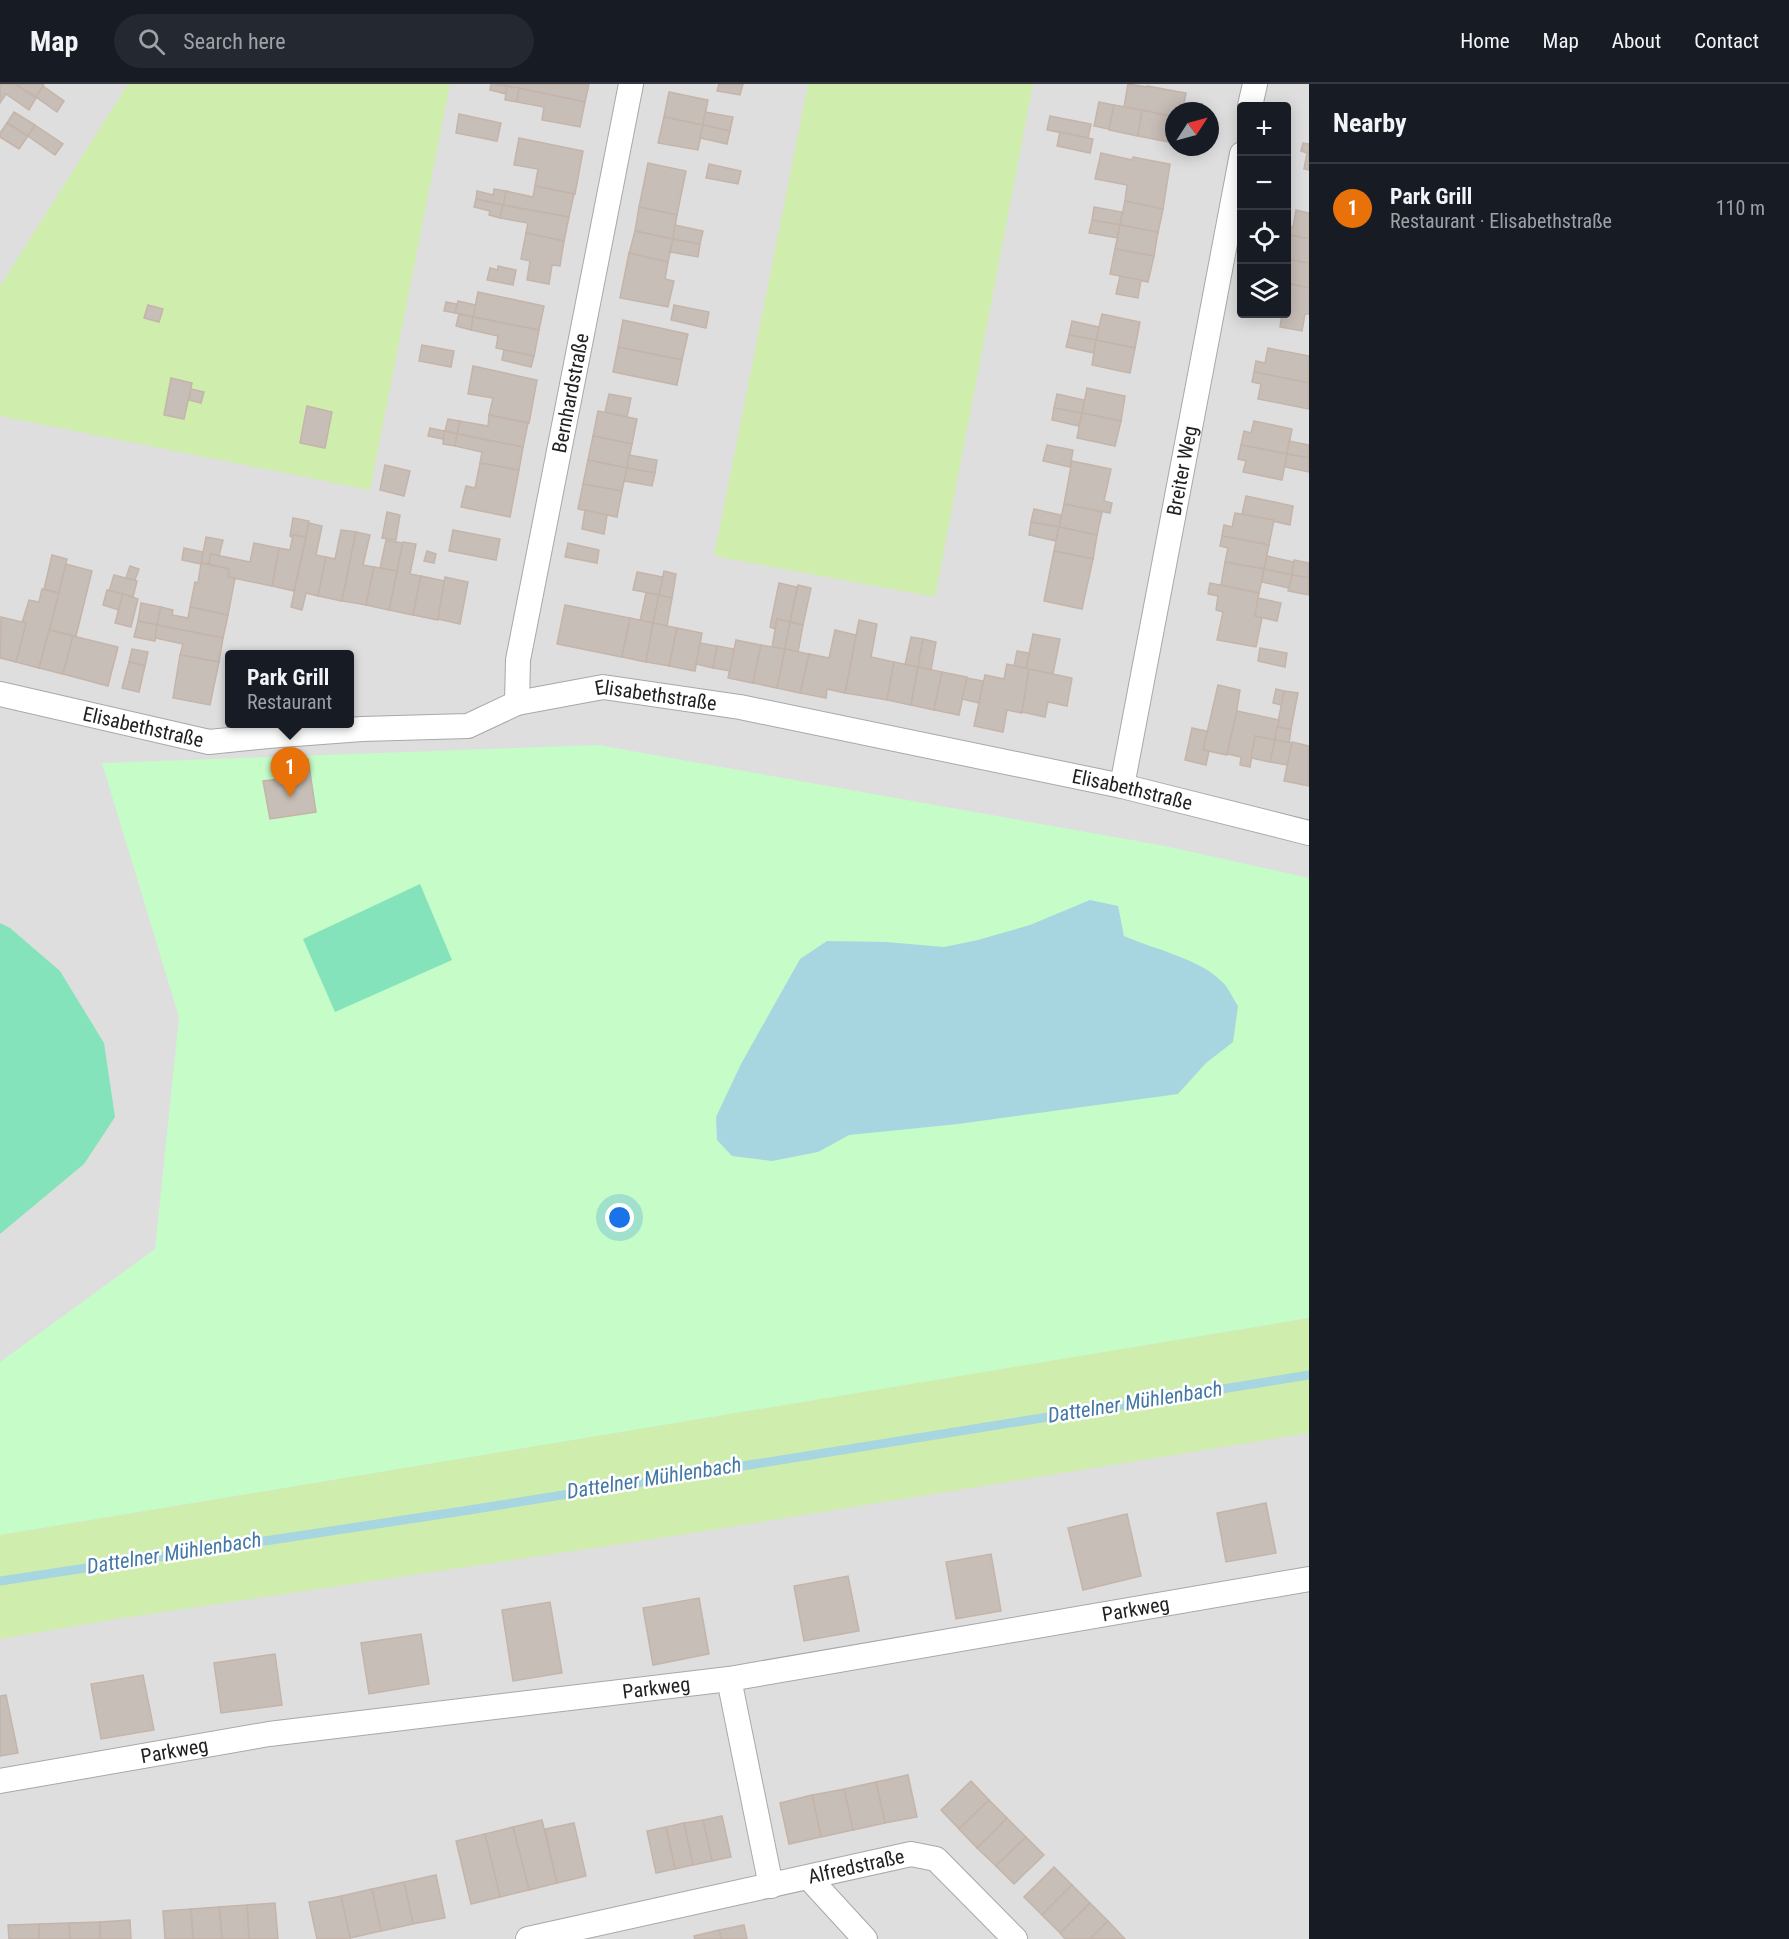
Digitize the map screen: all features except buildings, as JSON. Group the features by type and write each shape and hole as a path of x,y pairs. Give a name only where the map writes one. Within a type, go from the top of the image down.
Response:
{"street":[{"name":"Bernhardstraße","path":"517,703 518,660 631,84"},
{"path":"1252,102 1255,84"},
{"name":"Breiter Weg","path":"1122,786 1242,156"},
{"name":"Elisabethstraße","path":"0,694 209,742 362,729 468,726 517,703 603,687 740,707 1122,786 1309,833"},
{"name":"Parkweg","path":"0,1781 269,1734 729,1679 1309,1579"},
{"path":"729,1679 771,1886"},
{"name":"Alfredstraße","path":"528,1939 911,1854 936,1859 1015,1939"},
{"path":"809,1878 865,1939"}],"shaded area":[{"path":"0,84 1309,84 1309,1939 0,1939"}],"green space":[{"path":"128,84 450,84 370,490 0,416 0,286"},
{"path":"808,84 1033,84 935,597 714,556"},
{"path":"598,745 1165,846 1309,878 1309,1318 0,1535 0,1362 155,1249 179,1017 102,763"},
{"path":"420,884 452,960 335,1012 303,939"},
{"path":"0,923 10,928 60,971 104,1043 115,1117 84,1164 0,1234"},
{"path":"1309,1318 1309,1433 674,1536 116,1619 0,1639 0,1535"}],"water":[{"path":"1090,900 1118,906 1124,936 1178,956 1205,969 1226,986 1238,1006 1233,1042 1206,1063 1178,1094 958,1124 849,1135 818,1152 772,1161 732,1156 717,1140 716,1117 741,1064 800,959 827,941 886,942 944,947 1030,925"}],"waterway":[{"name":"Dattelner Mühlenbach","path":"0,1581 463,1511 1309,1375"}],"place":[{"name":"Park Grill","path":"290,797"}]}
